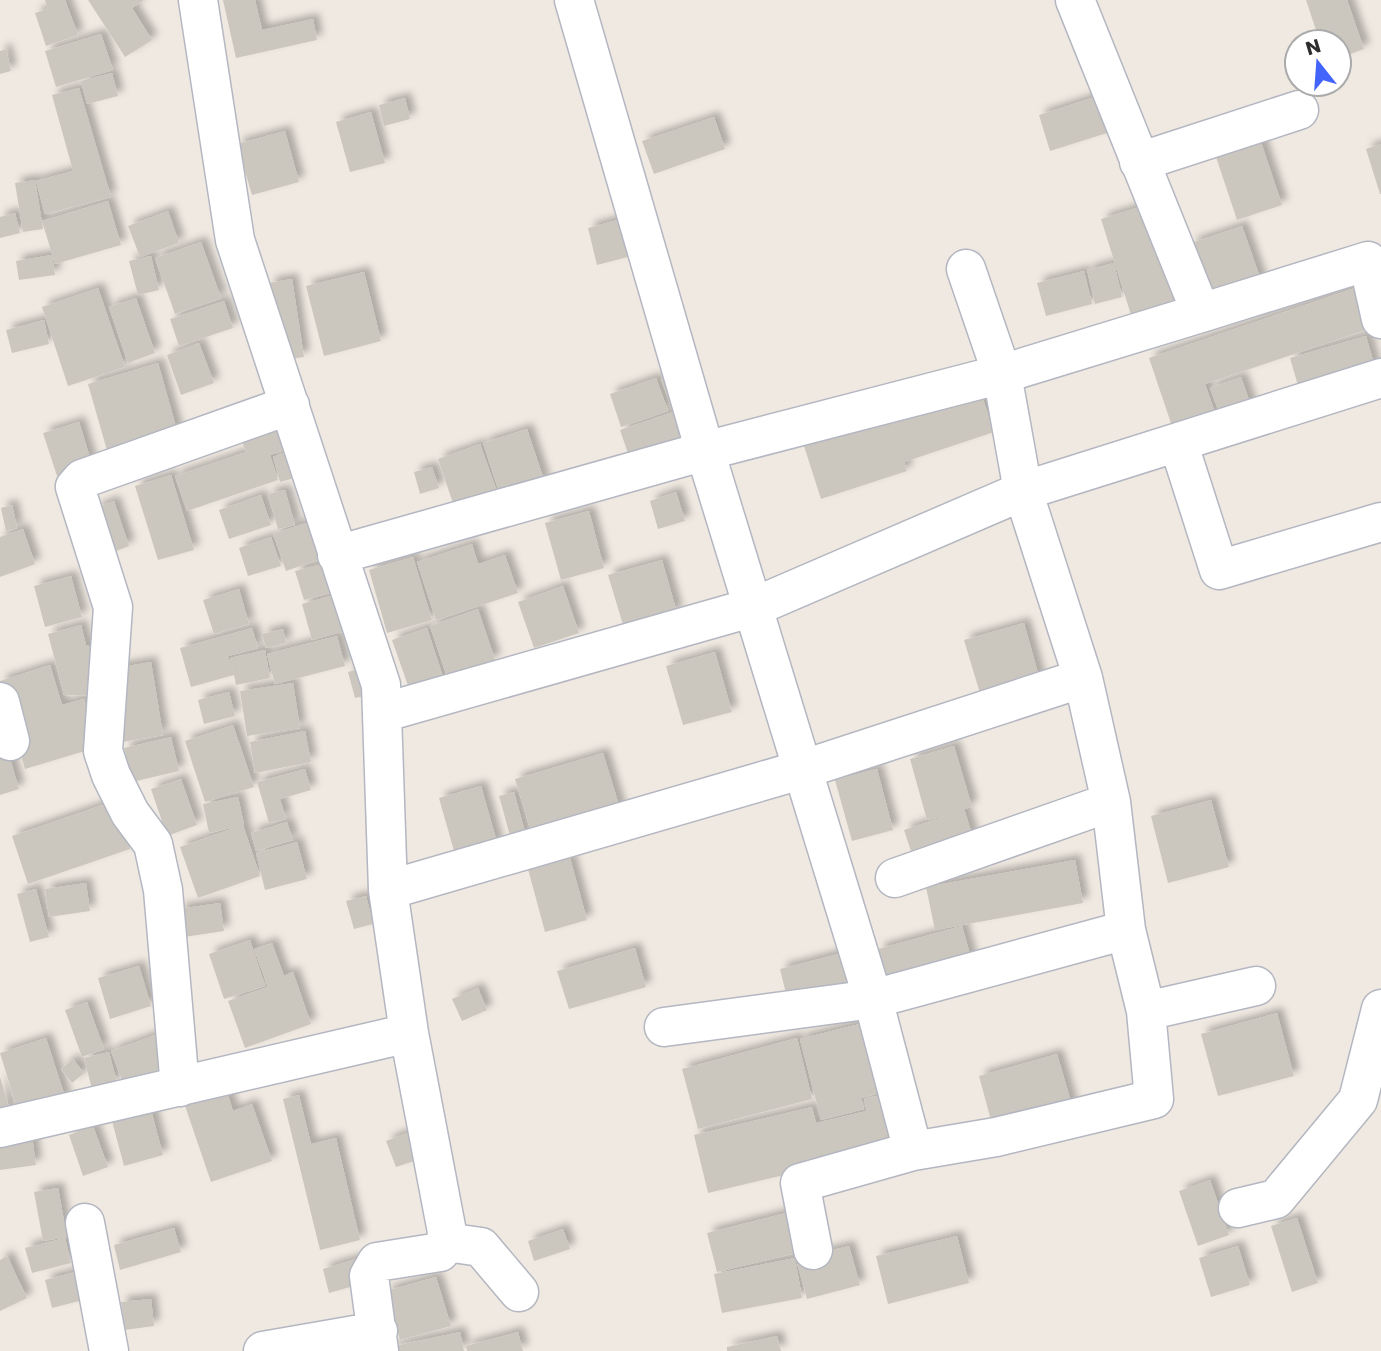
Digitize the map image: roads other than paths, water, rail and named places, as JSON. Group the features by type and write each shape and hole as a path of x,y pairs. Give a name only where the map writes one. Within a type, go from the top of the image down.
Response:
{"street":[{"path":"198,0 235,240 381,685 388,890 409,1032 447,1232 446,1242 440,1252 377,1262 369,1276 379,1341 263,1351"},
{"path":"574,0 705,451 873,999 913,1151"},
{"path":"1075,0 1201,313"},
{"path":"1139,162 1299,110"},
{"path":"338,555 705,451 1002,374 1368,261 1381,319"},
{"path":"813,1250 800,1183 913,1151 996,1137 1154,1099 1146,1011 1126,930 1111,802 1083,678 1023,491 1002,374 966,269"},
{"path":"382,713 754,607 1023,491 1381,377"},
{"path":"180,1087 163,890 153,844 130,813 111,775 103,751 113,607 75,487 82,478 290,405"},
{"path":"1178,442 1219,570 1381,522"},
{"path":"388,890 804,769 1083,678"},
{"path":"0,702 10,741"},
{"path":"895,878 1111,802"},
{"path":"664,1027 873,999 1126,930"},
{"path":"1146,1011 1256,986"},
{"path":"1238,1208 1276,1199 1358,1100 1381,1009"},
{"path":"0,1128 409,1032"},
{"path":"85,1223 109,1351"},
{"path":"446,1242 481,1247 519,1292"}]}
